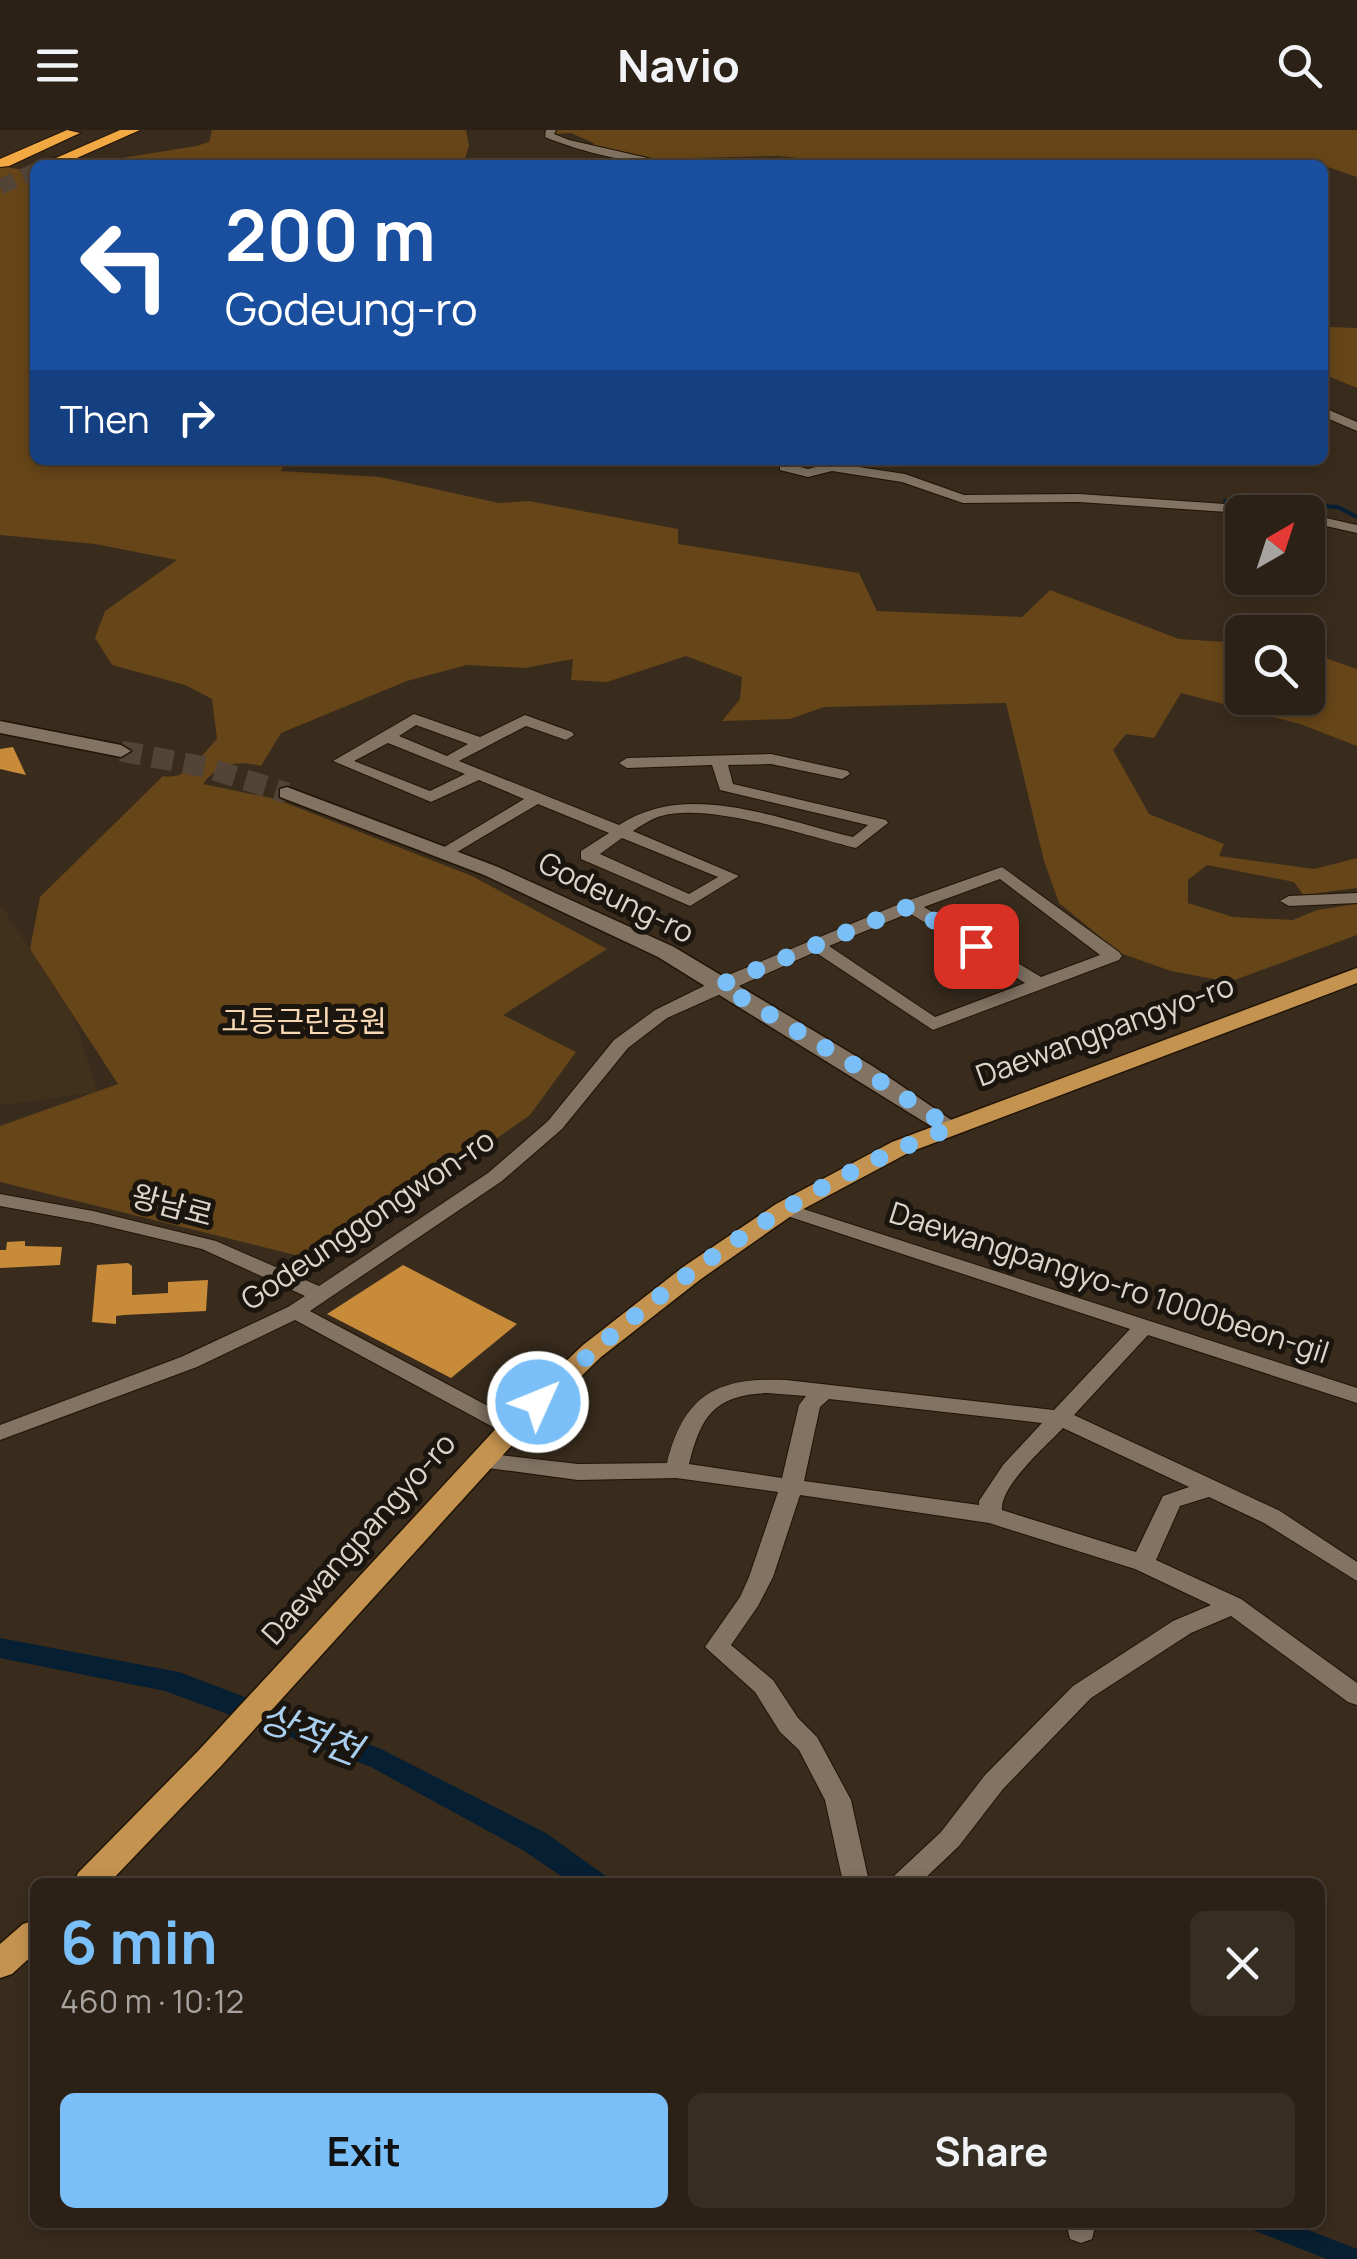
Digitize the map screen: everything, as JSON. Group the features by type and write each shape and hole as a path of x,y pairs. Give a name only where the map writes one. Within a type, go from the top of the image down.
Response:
{"highway":[{"path":"4,163 80,130"},
{"path":"60,160 133,130"}],"main road":[{"name":"Daewangpangyo-ro","path":"94,1878 512,1428 592,1351 692,1273 785,1209 901,1147 1357,975"},
{"path":"0,1964 30,1937"}],"street":[{"path":"550,130 549,136 566,142 650,160"},
{"path":"1328,413 1357,427"},
{"path":"786,465 808,473 832,467 878,474 923,484 932,491 963,499 1079,498 1225,508"},
{"path":"1325,522 1357,529"},
{"path":"478,774 431,797 341,762 414,720 481,743"},
{"path":"454,757 525,720 566,735"},
{"path":"0,728 121,751"},
{"path":"387,737 623,833 731,876 690,901 587,855 623,833 659,810 699,808 856,844 880,823 726,787"},
{"path":"628,763 771,759 842,774"},
{"path":"719,761 726,787"},
{"path":"699,808 726,787"},
{"name":"Godeung-ro","path":"286,793 447,853 666,952 951,1128"},
{"path":"447,853 537,798"},
{"name":"Godeunggongwon-ro","path":"0,1433 189,1362 295,1312 494,1177 555,1125 621,1044 662,1014 720,985 1002,872 1113,956 1041,985"},
{"path":"1290,901 1357,898"},
{"path":"910,906 1041,985"},
{"path":"816,945 933,1024 1041,985"},
{"name":"왕남로","path":"0,1200 93,1217 209,1246 320,1296"},
{"name":"Daewangpangyo-ro 1000beon-gil","path":"785,1209 1357,1396"},
{"path":"295,1312 512,1428"},
{"path":"990,1515 990,1501 1011,1470 1144,1326"},
{"path":"676,1470 688,1427 706,1400 738,1386 824,1391 1061,1418 1212,1487 1353,1564"},
{"path":"824,1391 810,1404 792,1486 761,1577 750,1600 717,1646 764,1686 781,1714 808,1744 838,1800 855,1878"},
{"path":"481,1460 578,1472 676,1470 990,1515 1143,1564 1233,1605 1357,1696"},
{"path":"1143,1564 1171,1502 1212,1487"},
{"path":"908,1878 950,1839 994,1782 1082,1692 1182,1627 1233,1605"}],"shaded area":[{"path":"3,908 73,1016 98,1092 0,1105"}],"green space":[{"path":"212,130 466,130 469,146 465,160 110,160 209,142"},
{"path":"545,130 1357,130 1357,177 1328,167 1328,160 821,160 777,156 649,159 588,150 594,143 571,133 552,134"},
{"name":"고등근린공원","path":"0,166 30,171 30,465 284,465 281,471 380,477 499,503 529,501 678,529 678,544 859,573 877,611 1022,617 1050,590 1179,639 1225,642 1225,704 1181,693 1154,738 1126,734 1113,750 1149,814 1224,844 1219,856 1314,869 1357,858 1357,888 1303,895 1294,882 1207,865 1188,880 1188,903 1233,917 1293,920 1317,910 1357,904 1357,935 1229,982 1171,971 1120,953 1059,903 1044,861 1006,703 824,707 790,719 722,721 740,699 742,677 686,656 607,682 571,680 573,659 525,668 467,665 407,681 281,733 261,766 229,765 215,771 203,784 276,799 472,876 607,949 503,1015 576,1052 530,1115 334,1252 299,1256 0,1182 0,1126 118,1084 30,949 40,897 163,776 187,770 217,739 212,699 185,685 112,665 95,638 105,611 177,560 95,544 0,535"},
{"path":"1328,327 1357,328 1357,388 1328,376"},
{"path":"1325,658 1357,669 1357,746 1265,715 1325,715"}],"water":[{"name":"상적천","path":"0,1638 179,1672 381,1749 546,1833 608,1878 564,1878 521,1849 371,1767 165,1691 0,1658"},
{"path":"1248,2228 1303,2228 1357,2249 1357,2259 1327,2259"}],"building":[{"path":"13,747 26,775 0,769 0,749"},
{"path":"25,1241 25,1246 62,1247 60,1265 0,1268 0,1250 6,1250 7,1242"},
{"path":"97,1265 132,1266 132,1295 168,1293 168,1282 208,1280 206,1311 116,1316 116,1324 92,1322"},
{"path":"403,1265 517,1324 451,1378 327,1314"}],"waterway":[{"path":"1325,506 1338,507 1357,517"}],"tunnel":[{"path":"0,187 30,173"},
{"path":"121,751 205,767 287,793"}],"route":[{"path":"538,1402 592,1351 692,1273 785,1209 901,1147 951,1128 720,985 910,906 976,946"}]}
